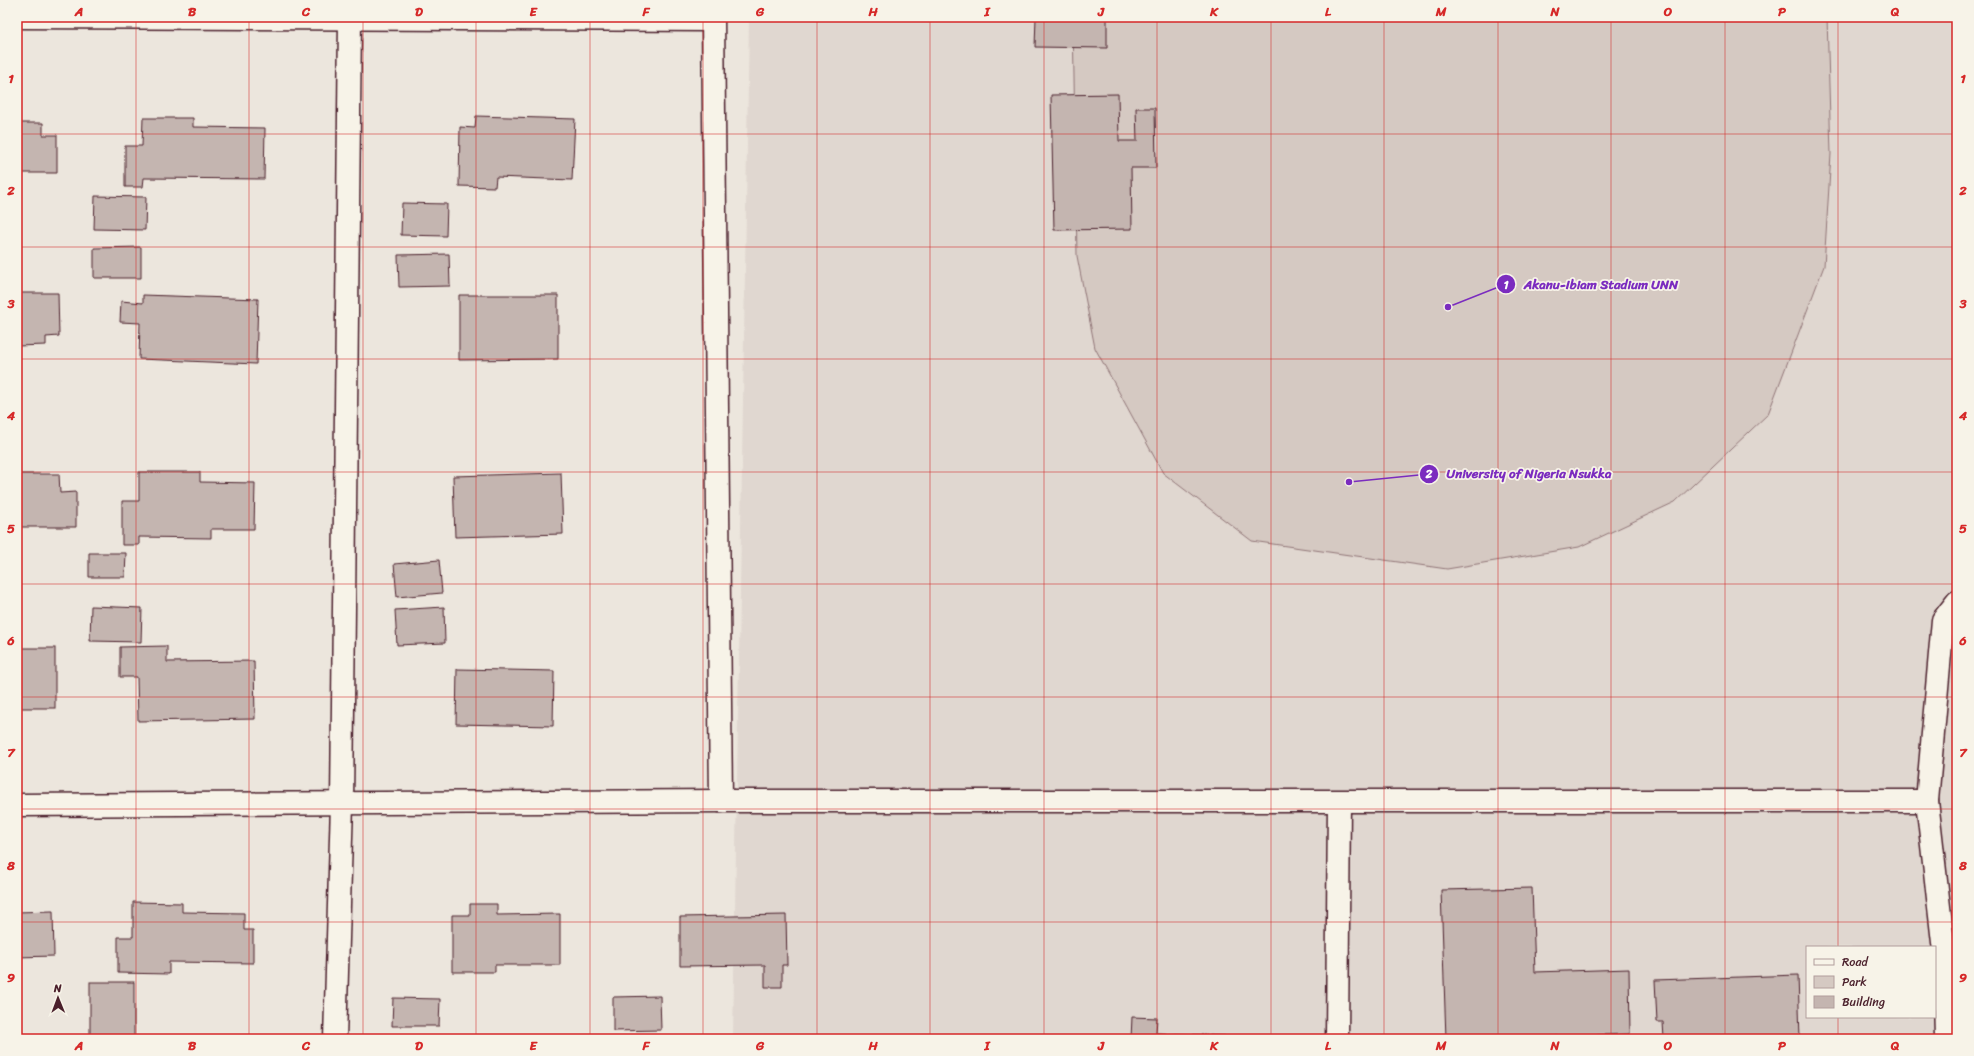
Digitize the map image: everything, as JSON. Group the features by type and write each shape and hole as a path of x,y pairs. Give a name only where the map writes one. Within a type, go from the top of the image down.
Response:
{"street":[{"path":"17,17 713,18 721,801"},
{"path":"334,1039 342,804 350,18"},
{"path":"1946,1039 1944,951 1927,801 1943,620 1957,602"},
{"path":"17,805 721,801 1927,801"},
{"path":"1337,1039 1339,802"}],"shaded area":[{"path":"749,17 1957,17 1957,1039 733,1039"}],"green space":[{"path":"1073,17 1827,17 1831,154 1824,266 1768,414 1675,502 1579,547 1447,569 1252,541 1163,473 1095,348 1077,256"}],"building":[{"path":"1036,17 1107,17 1107,48 1035,47"},
{"path":"1118,94 1119,141 1137,141 1136,108 1155,108 1156,168 1131,168 1132,229 1054,230 1051,95"},
{"path":"476,116 575,119 572,180 496,177 495,187 459,186 460,127 475,128"},
{"path":"143,118 193,118 193,127 265,128 264,179 144,178 143,187 125,187 125,146 142,146"},
{"path":"17,123 43,123 43,135 57,135 57,173 17,173"},
{"path":"95,196 146,197 145,230 94,229"},
{"path":"402,203 447,204 446,236 401,235"},
{"path":"141,247 141,278 94,278 94,248"},
{"path":"449,254 450,286 399,287 398,255"},
{"path":"17,293 58,293 59,336 46,337 46,345 17,346"},
{"path":"143,295 258,299 256,364 139,359 140,323 120,322 121,301 143,303"},
{"path":"459,295 558,295 558,359 459,360"},
{"path":"139,472 200,472 200,482 255,483 254,529 211,529 211,538 139,537 139,545 122,545 122,501 139,501"},
{"path":"561,473 563,534 455,537 453,476"},
{"path":"17,474 59,474 60,493 76,492 76,527 17,527"},
{"path":"89,553 126,553 125,577 89,577"},
{"path":"439,560 442,593 397,597 394,564"},
{"path":"91,606 142,608 141,642 90,641"},
{"path":"444,607 445,643 397,645 395,610"},
{"path":"167,646 167,662 254,661 255,719 138,721 137,677 120,677 120,647"},
{"path":"17,648 55,648 55,708 17,708"},
{"path":"457,669 554,671 553,726 456,724"},
{"path":"1532,888 1535,972 1629,969 1630,1034 1499,1039 1446,1039 1441,890"},
{"path":"133,902 182,903 182,912 244,913 244,930 253,930 253,963 169,962 169,974 118,973 118,937 133,937"},
{"path":"470,904 497,904 497,915 560,914 560,965 495,965 495,972 452,972 452,915 470,915"},
{"path":"53,911 54,956 17,957 17,912"},
{"path":"786,915 787,965 782,965 782,987 765,987 765,965 680,966 680,917"},
{"path":"1798,975 1800,1039 1770,1039 1770,1037 1664,1039 1663,1022 1657,1022 1655,980"},
{"path":"90,982 134,982 134,1039 90,1039"},
{"path":"660,996 661,1030 613,1031 613,997"},
{"path":"393,998 440,999 439,1026 392,1026"},
{"path":"1132,1017 1157,1018 1156,1033 1225,1036 1225,1039 1131,1039"}],"place":[{"name":"Akanu-Ibiam Stadium UNN","path":"1448,307"},
{"name":"University of Nigeria Nsukka","path":"1349,482"}]}
